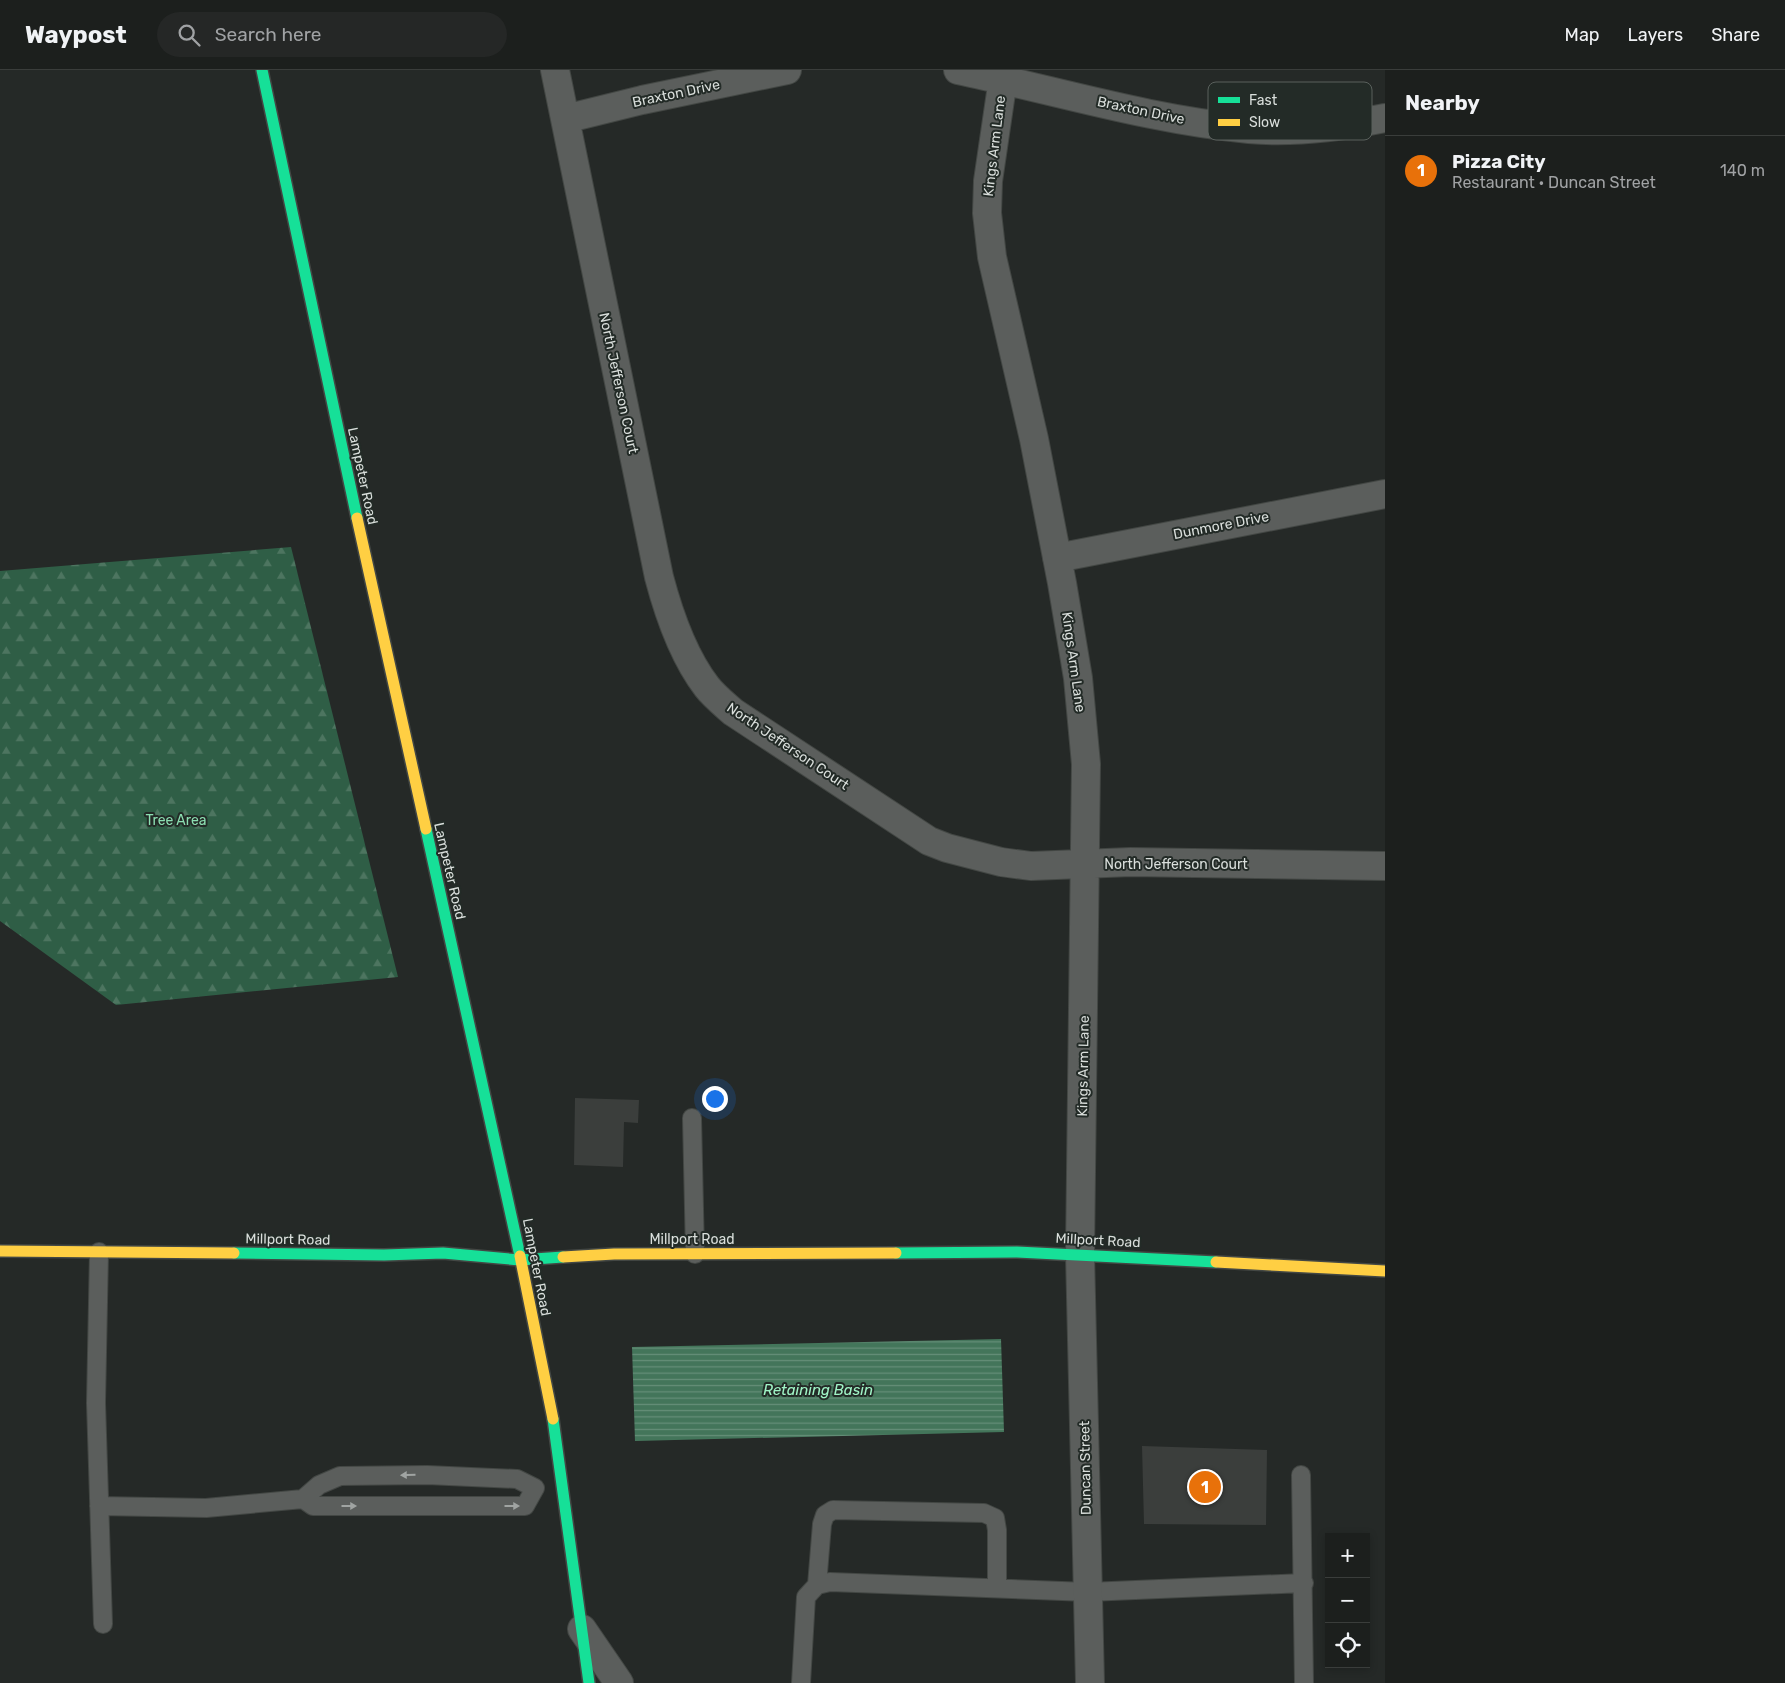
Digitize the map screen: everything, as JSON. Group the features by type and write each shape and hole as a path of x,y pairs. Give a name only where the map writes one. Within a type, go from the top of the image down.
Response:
{"main road":[{"name":"Lampeter Road","path":"262,70 381,630 520,1260 563,1482 589,1683"},
{"name":"Millport Road","path":"0,1251 384,1255 443,1253 520,1260 614,1254 1080,1254 1385,1271"}],"street":[{"name":"North Jefferson Court","path":"555,70 659,577 677,632 695,671 709,689 733,712 929,841 947,848 1001,862 1031,866 1085,864 1385,866"},
{"name":"Braxton Drive","path":"565,119 642,100 787,70"},
{"name":"Braxton Drive","path":"958,70 1124,108 1208,122"},
{"name":"Kings Arm Lane","path":"1003,79 988,182 987,213 992,257 1034,439 1057,558 1078,678 1086,764 1080,1254"},
{"name":"Braxton Drive","path":"1372,121 1385,118"},
{"name":"Dunmore Drive","path":"1057,558 1385,494"},
{"name":"Duncan Street","path":"1080,1254 1090,1683"},
{"path":"582,1629 619,1683"}],"lane":[{"path":"692,1118 695,1254"},
{"path":"99,1252 96,1403 103,1624"},
{"path":"99,1506 206,1508 303,1499 320,1486 340,1476 427,1475 517,1479 535,1488 563,1482"},
{"path":"1300,1475 1304,1583 1304,1683"},
{"path":"303,1499 313,1506 525,1506 535,1488"},
{"path":"817,1586 822,1524 825,1515 833,1510 984,1513 995,1518 997,1530 997,1588"},
{"path":"801,1683 806,1597 817,1586 830,1582 1088,1592 1304,1583"}],"green space":[{"name":"Tree Area","path":"291,547 398,977 116,1005 0,921 0,571"}],"water":[{"name":"Retaining Basin","path":"1001,1339 1004,1432 635,1441 632,1347"}],"building":[{"path":"575,1098 639,1100 638,1123 624,1122 623,1167 574,1165"},
{"path":"1142,1446 1267,1450 1266,1525 1144,1524"}],"traffic: fast":[{"path":"262,70 357,518"},
{"path":"426,829 520,1256"},
{"path":"896,1253 1017,1252 1216,1262"},
{"path":"234,1253 384,1255 443,1253 520,1260 563,1257"},
{"path":"553,1419 589,1683"}],"traffic: slow":[{"path":"357,518 426,829"},
{"path":"0,1251 234,1253"},
{"path":"563,1257 614,1254 896,1253"},
{"path":"520,1256 553,1419"},
{"path":"1216,1262 1385,1271"}],"place":[{"name":"Pizza City","path":"1205,1487"}]}
